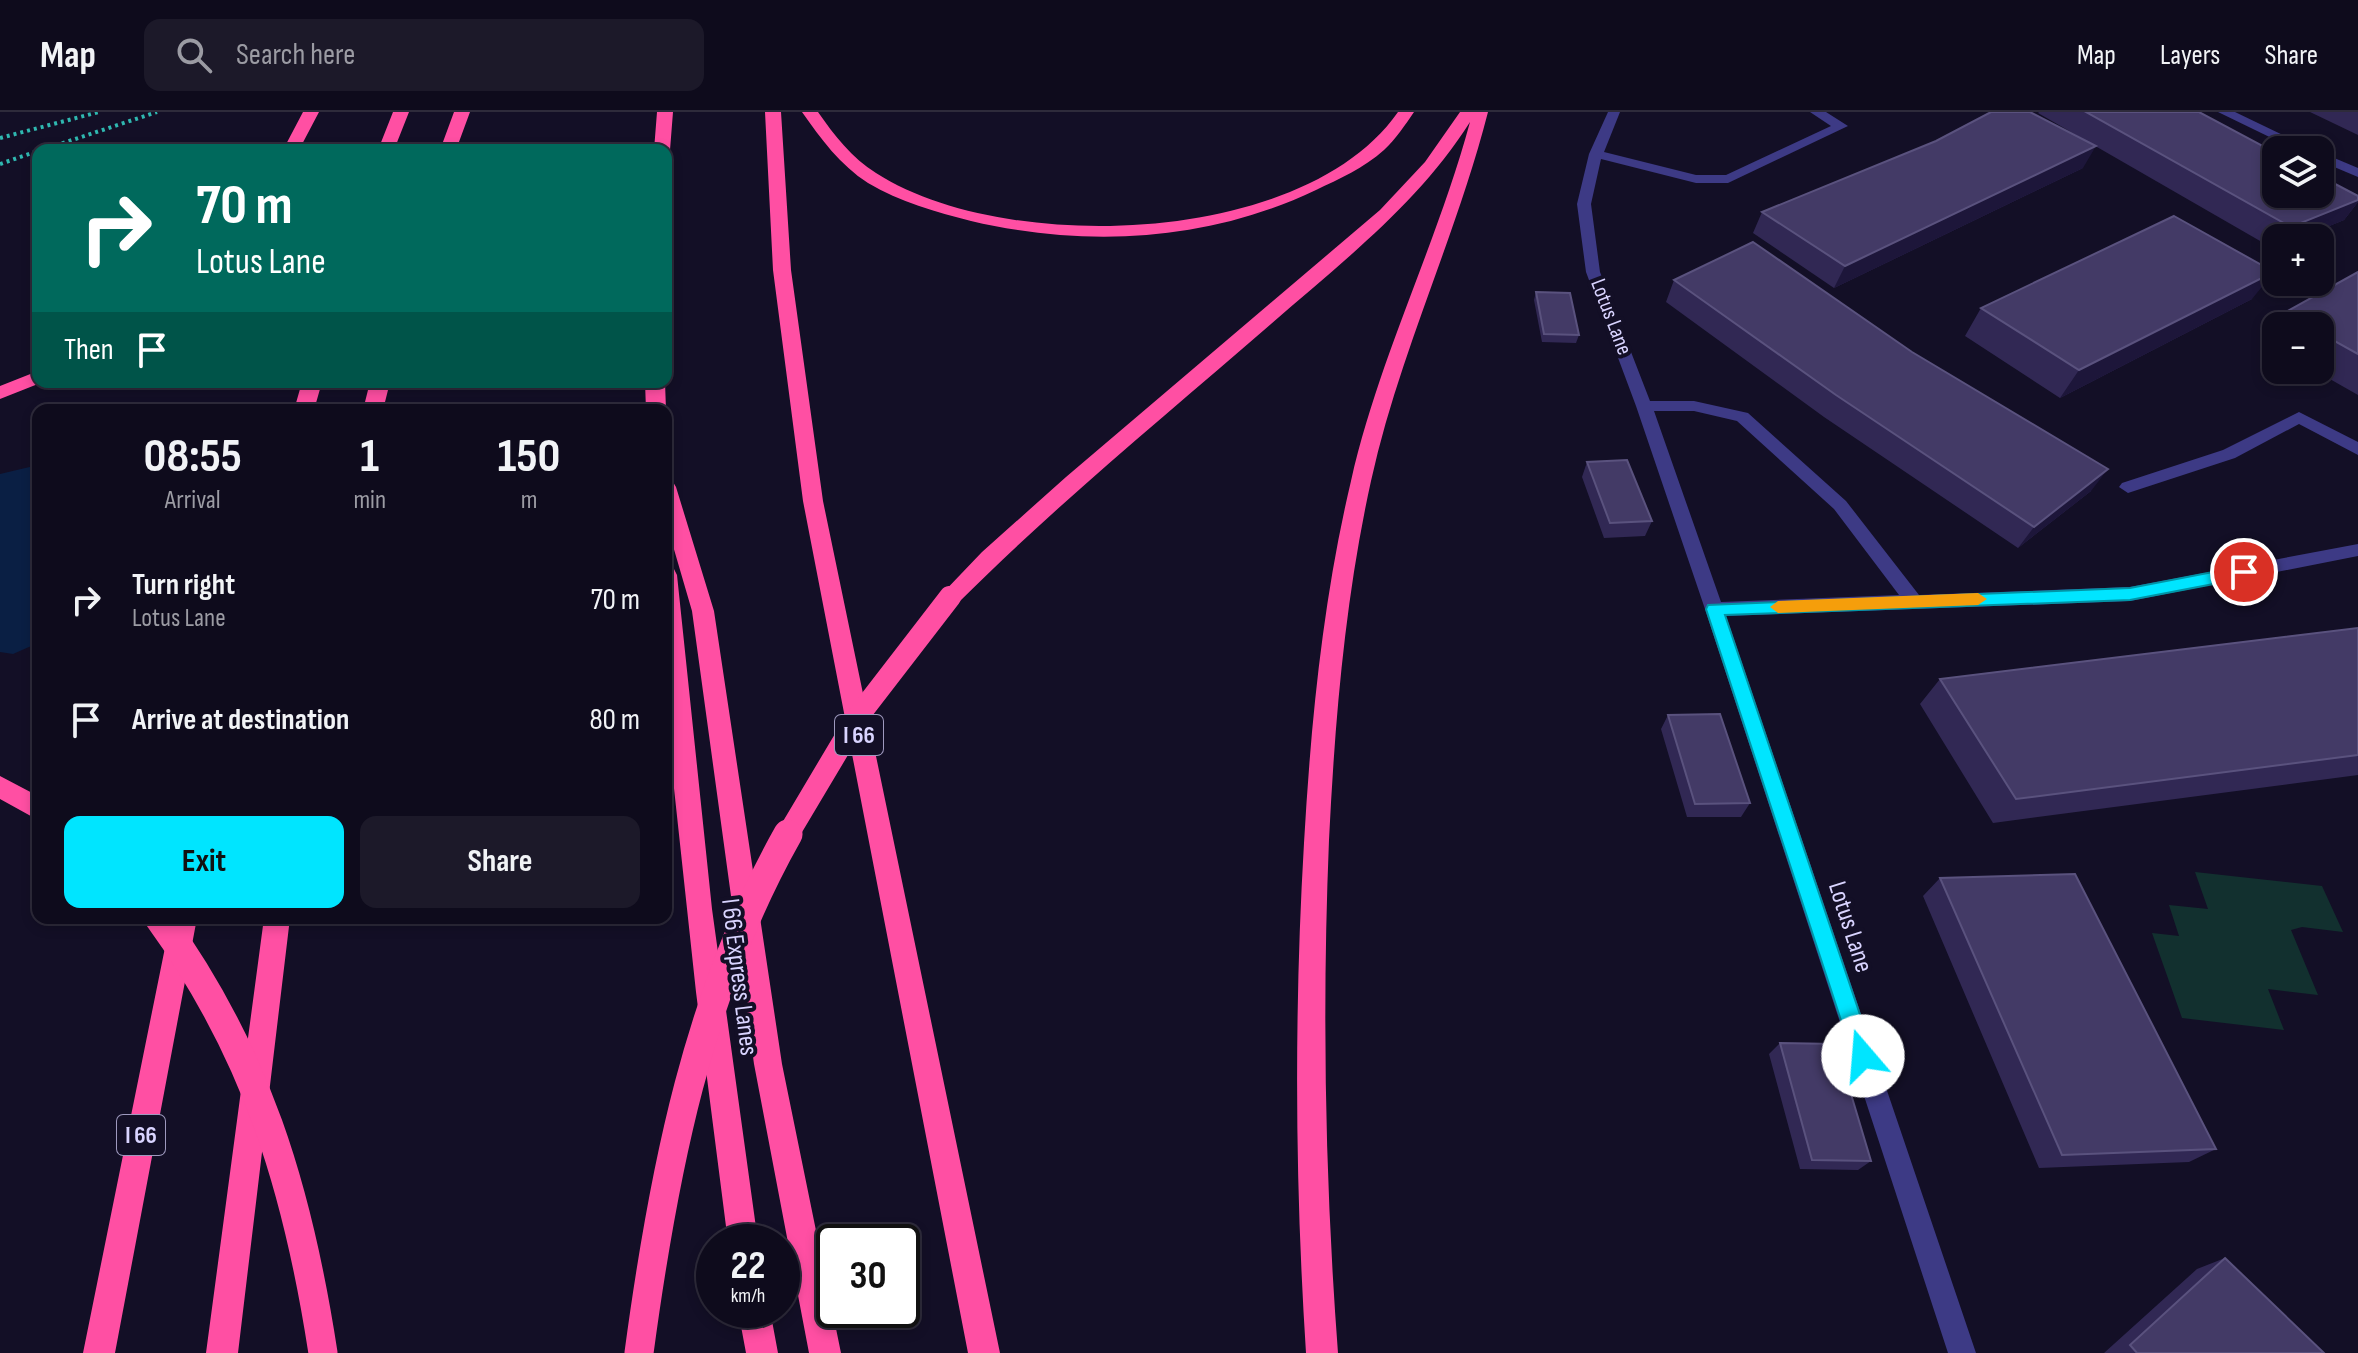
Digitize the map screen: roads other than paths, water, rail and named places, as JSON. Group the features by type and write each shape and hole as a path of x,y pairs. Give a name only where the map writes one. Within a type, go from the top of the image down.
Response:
{"highway":[{"path":"294,144 311,112"},
{"path":"388,144 401,112"},
{"path":"450,144 462,112"},
{"path":"662,144 665,112"},
{"name":"I 66","path":"773,112 783,284 813,501 984,1353"},
{"path":"810,112 827,138 864,172 920,202 1000,225 1065,233 1107,233 1192,225 1269,205 1305,191 1349,168 1383,142 1406,112"},
{"path":"639,1353 661,1205 679,1118 729,960 784,839 840,742 912,641 950,597 1018,531 1369,230 1430,170 1468,112"},
{"path":"1322,1353 1316,1279 1308,1059 1322,746 1340,589 1361,479 1403,336 1460,178 1480,112"},
{"path":"0,393 32,380"},
{"path":"672,507 703,611 768,1064 825,1353"},
{"name":"I 66 Express Lanes","path":"672,642 690,843 740,1224"},
{"path":"0,786 32,805"},
{"path":"164,924 187,952 233,1036 268,1123 302,1225 323,1353"},
{"name":"I 66","path":"99,1353 183,924"},
{"path":"222,1353 276,924"},
{"path":"757,1328 762,1353"}],"street":[{"name":"Lotus Lane","path":"1614,112 1596,154 1584,204 1593,272 1644,406 1714,609 1962,1353"},
{"path":"1596,154 1696,179 1728,179 1841,126 1816,112"},
{"path":"2224,112 2276,136"},
{"path":"2334,162 2358,173"},
{"path":"1644,406 1694,406 1742,417 1840,505 1914,601"},
{"path":"2128,487 2229,454 2299,417 2358,449"},
{"path":"1714,609 2130,594 2358,550"}],"water":[{"path":"32,466 32,646 13,654 0,652 0,474"}]}
